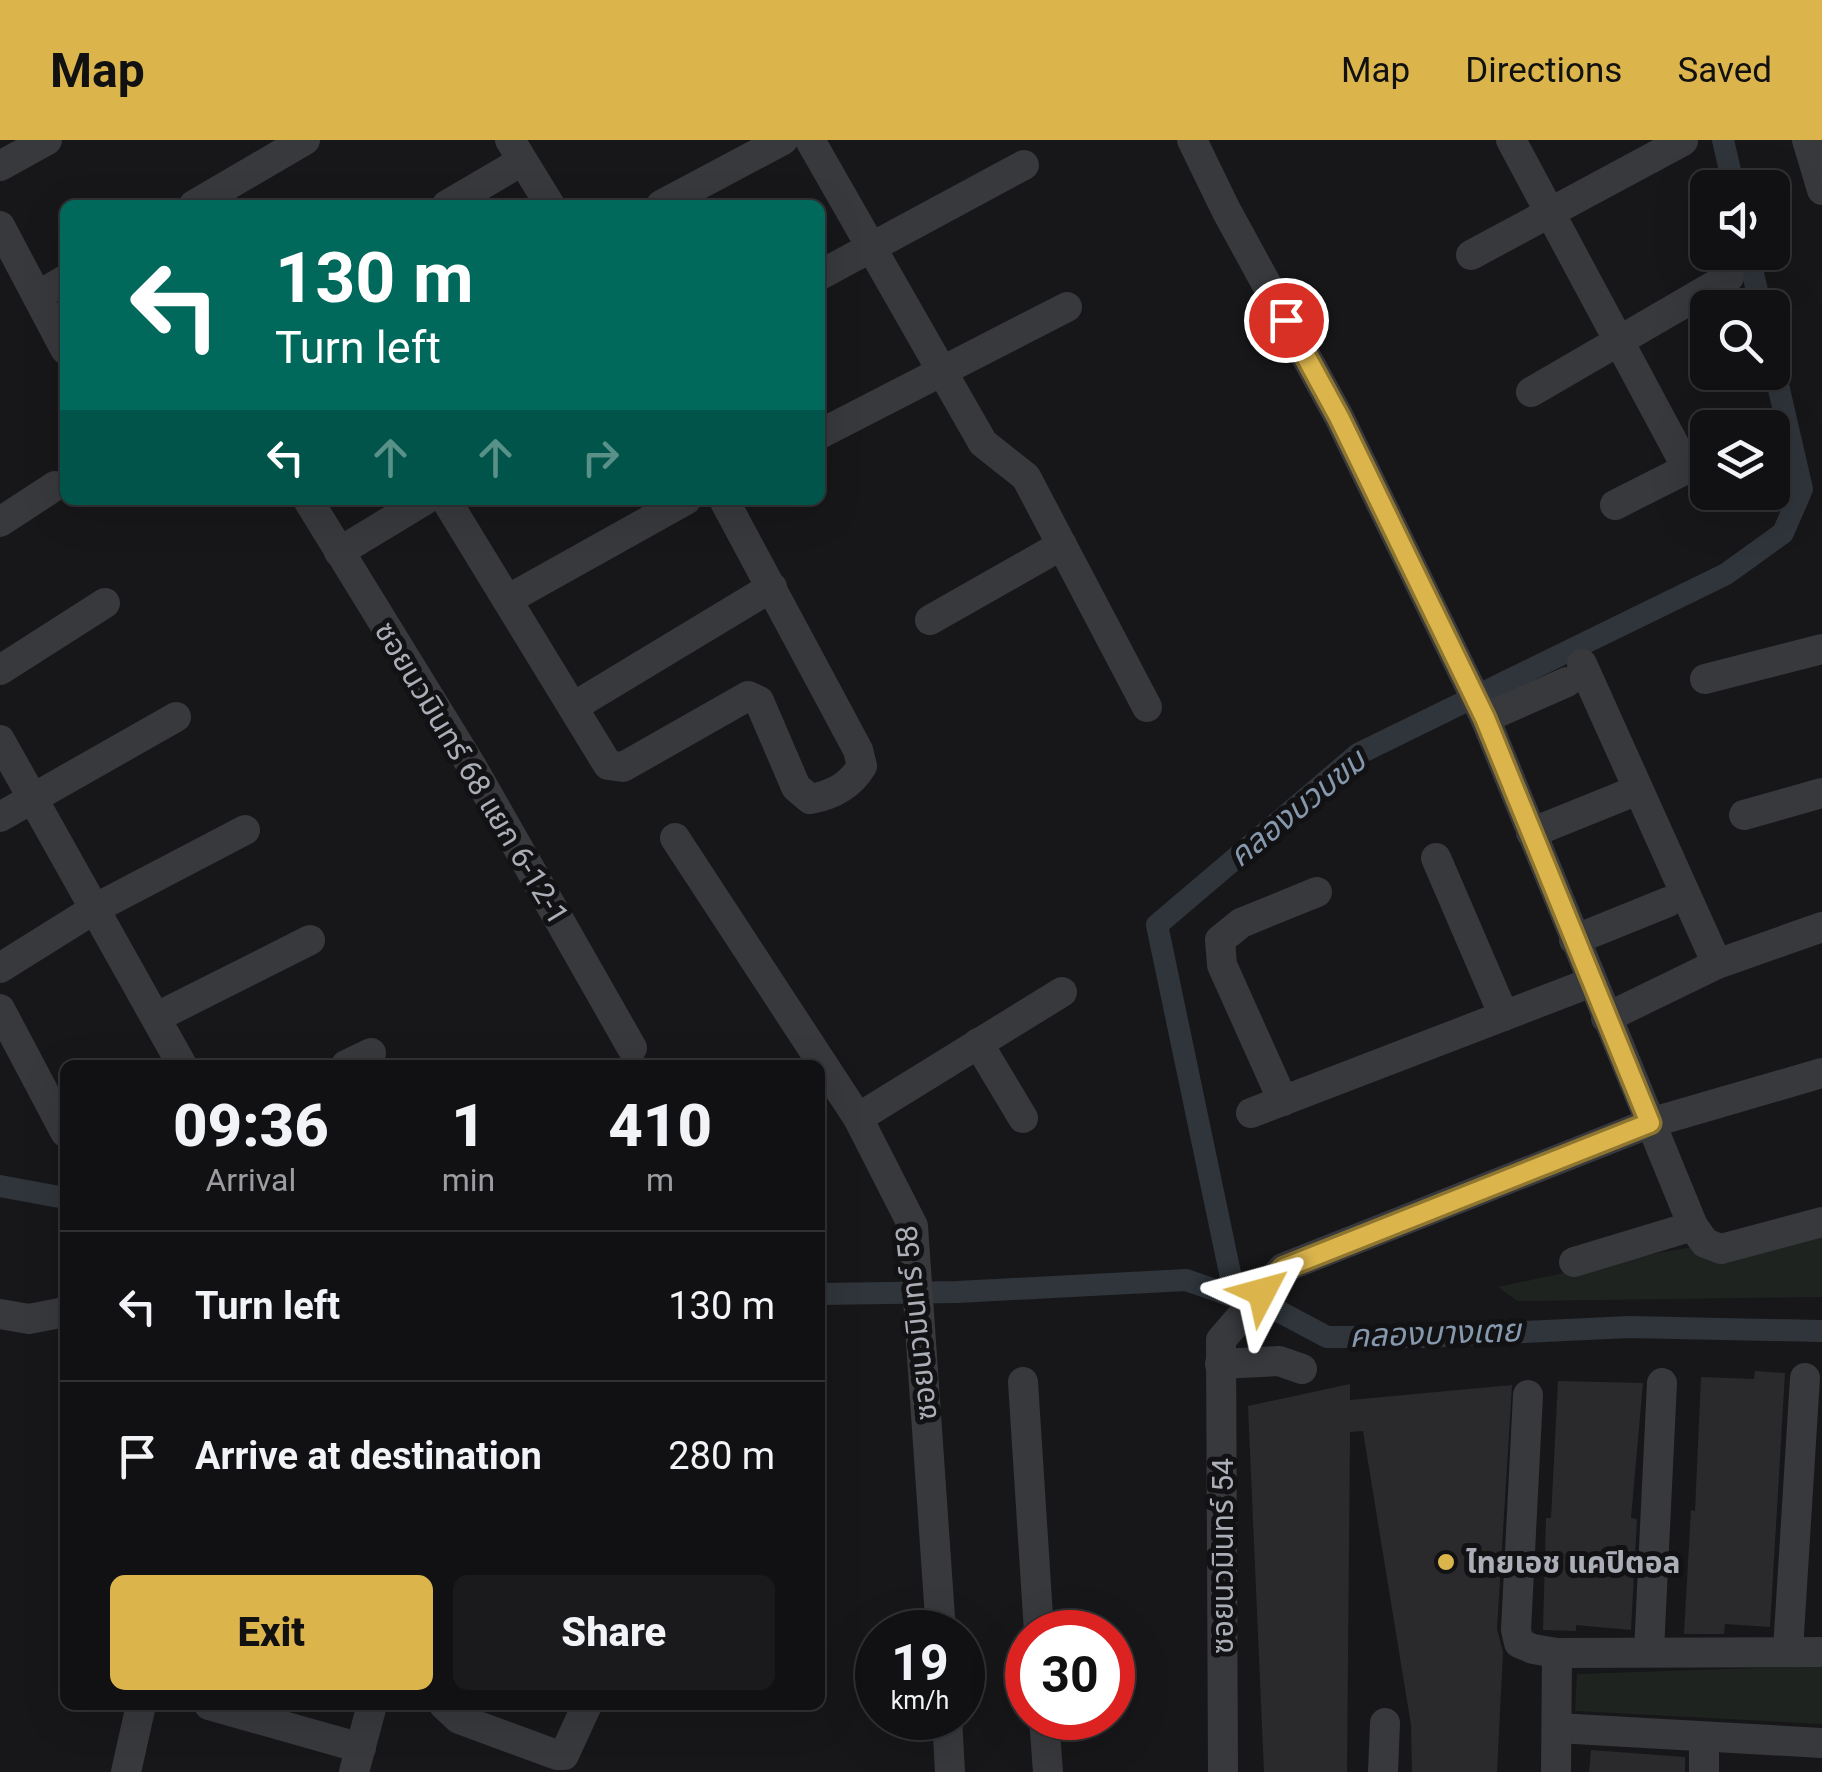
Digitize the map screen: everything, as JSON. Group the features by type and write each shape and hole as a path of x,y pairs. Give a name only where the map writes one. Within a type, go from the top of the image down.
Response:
{"street":[{"path":"0,166 48,140"},
{"path":"203,200 305,140"},
{"path":"670,200 783,140"},
{"path":"810,140 983,443 1026,477 1147,708"},
{"path":"1192,140 1339,417 1481,712 1693,1226 1705,1243 1721,1249 1822,1222"},
{"path":"1511,140 1621,340 1690,451"},
{"path":"1470,255 1683,140"},
{"path":"1807,140 1822,190"},
{"path":"453,200 516,150 547,200"},
{"path":"825,272 1024,165"},
{"path":"0,226 60,340"},
{"path":"1531,392 1729,277"},
{"path":"37,296 60,283"},
{"path":"825,432 1067,307"},
{"path":"1616,505 1690,468"},
{"path":"0,522 55,486"},
{"name":"ซอยนวมินทร์ 68 แยก 6-12-1","path":"311,505 471,765 632,1048"},
{"path":"339,552 418,505"},
{"path":"449,505 608,765 623,768 748,696 759,700 796,787 810,799 828,796 854,780 862,766 858,750 727,505"},
{"path":"508,600 677,505"},
{"path":"930,620 1062,545"},
{"path":"573,707 772,588"},
{"path":"0,670 105,603"},
{"path":"1705,679 1822,649"},
{"path":"1481,712 1575,673 1717,964"},
{"path":"0,817 176,717"},
{"path":"0,740 179,1060"},
{"path":"1744,815 1822,793"},
{"path":"1532,834 1625,795"},
{"path":"0,968 96,908 245,830"},
{"name":"ซอยนวมินทร์ 58","path":"675,838 820,1060"},
{"path":"1436,858 1504,1016"},
{"path":"1282,1101 1222,964 1220,940 1240,923 1317,892"},
{"path":"1574,940 1668,902"},
{"path":"1606,1018 1717,964 1822,927"},
{"path":"156,1017 310,940"},
{"path":"1251,1113 1592,982"},
{"path":"858,1118 1062,992"},
{"path":"0,1009 60,1123"},
{"path":"978,1043 1024,1118"},
{"name":"ซอยนวมินทร์ 58","path":"825,1068 858,1118 913,1226 939,1610"},
{"path":"1302,1368 1220,1352 1284,1268 1650,1123 1822,1074"},
{"path":"1574,1262 1693,1226"},
{"path":"0,1314 29,1319 60,1313"},
{"name":"ซอยนวมินทร์ 54","path":"1220,1352 1223,1772"},
{"path":"1788,1650 1805,1378"},
{"path":"1023,1382 1038,1610"},
{"path":"1649,1652 1662,1383"},
{"path":"1528,1395 1516,1630 1519,1643 1558,1653 1822,1652"},
{"path":"1556,1772 1558,1653"},
{"path":"126,1772 140,1710"},
{"path":"223,1710 358,1760 371,1710"},
{"path":"449,1710 459,1719 557,1755 569,1748 585,1710"},
{"path":"1383,1772 1384,1723"},
{"path":"1557,1728 1822,1743"},
{"path":"1704,1738 1704,1772"},
{"path":"948,1740 950,1772"},
{"path":"1046,1740 1048,1772"}],"shaded area":[{"path":"1822,1225 1822,1297 1517,1301 1498,1287 1663,1252"},
{"path":"1822,1666 1822,1724 1575,1711 1577,1674"}],"building":[{"path":"1755,1371 1785,1373 1770,1627 1725,1624 1724,1634 1684,1634 1701,1377 1754,1379"},
{"path":"1558,1381 1643,1383 1631,1518 1637,1519 1631,1630 1576,1625 1576,1631 1543,1630 1546,1518 1551,1518"},
{"path":"1350,1384 1350,1400 1512,1385 1497,1629 1503,1652 1497,1772 1412,1772 1411,1725 1363,1431 1350,1432 1347,1772 1264,1772 1248,1406"},
{"path":"1591,1750 1685,1757 1685,1772 1589,1772"}],"waterway":[{"name":"คลองบวบขม","path":"1723,140 1730,170"},
{"name":"คลองบวบขม","path":"1752,270 1757,290"},
{"name":"คลองบวบขม","path":"1235,1297 1157,925 1358,754 1726,574 1783,533 1802,489 1779,390"},
{"name":"คลองบางเตย","path":"0,1186 60,1197"},
{"name":"คลองบางเตย","path":"825,1294 957,1292 1186,1280 1282,1313 1327,1337 1423,1337 1629,1327 1822,1331"}],"place":[{"name":"ไทยเอช แคปิตอล","path":"1446,1562"}],"route":[{"path":"1262,1292 1284,1268 1650,1123 1485,718 1339,417 1286,320"}]}
